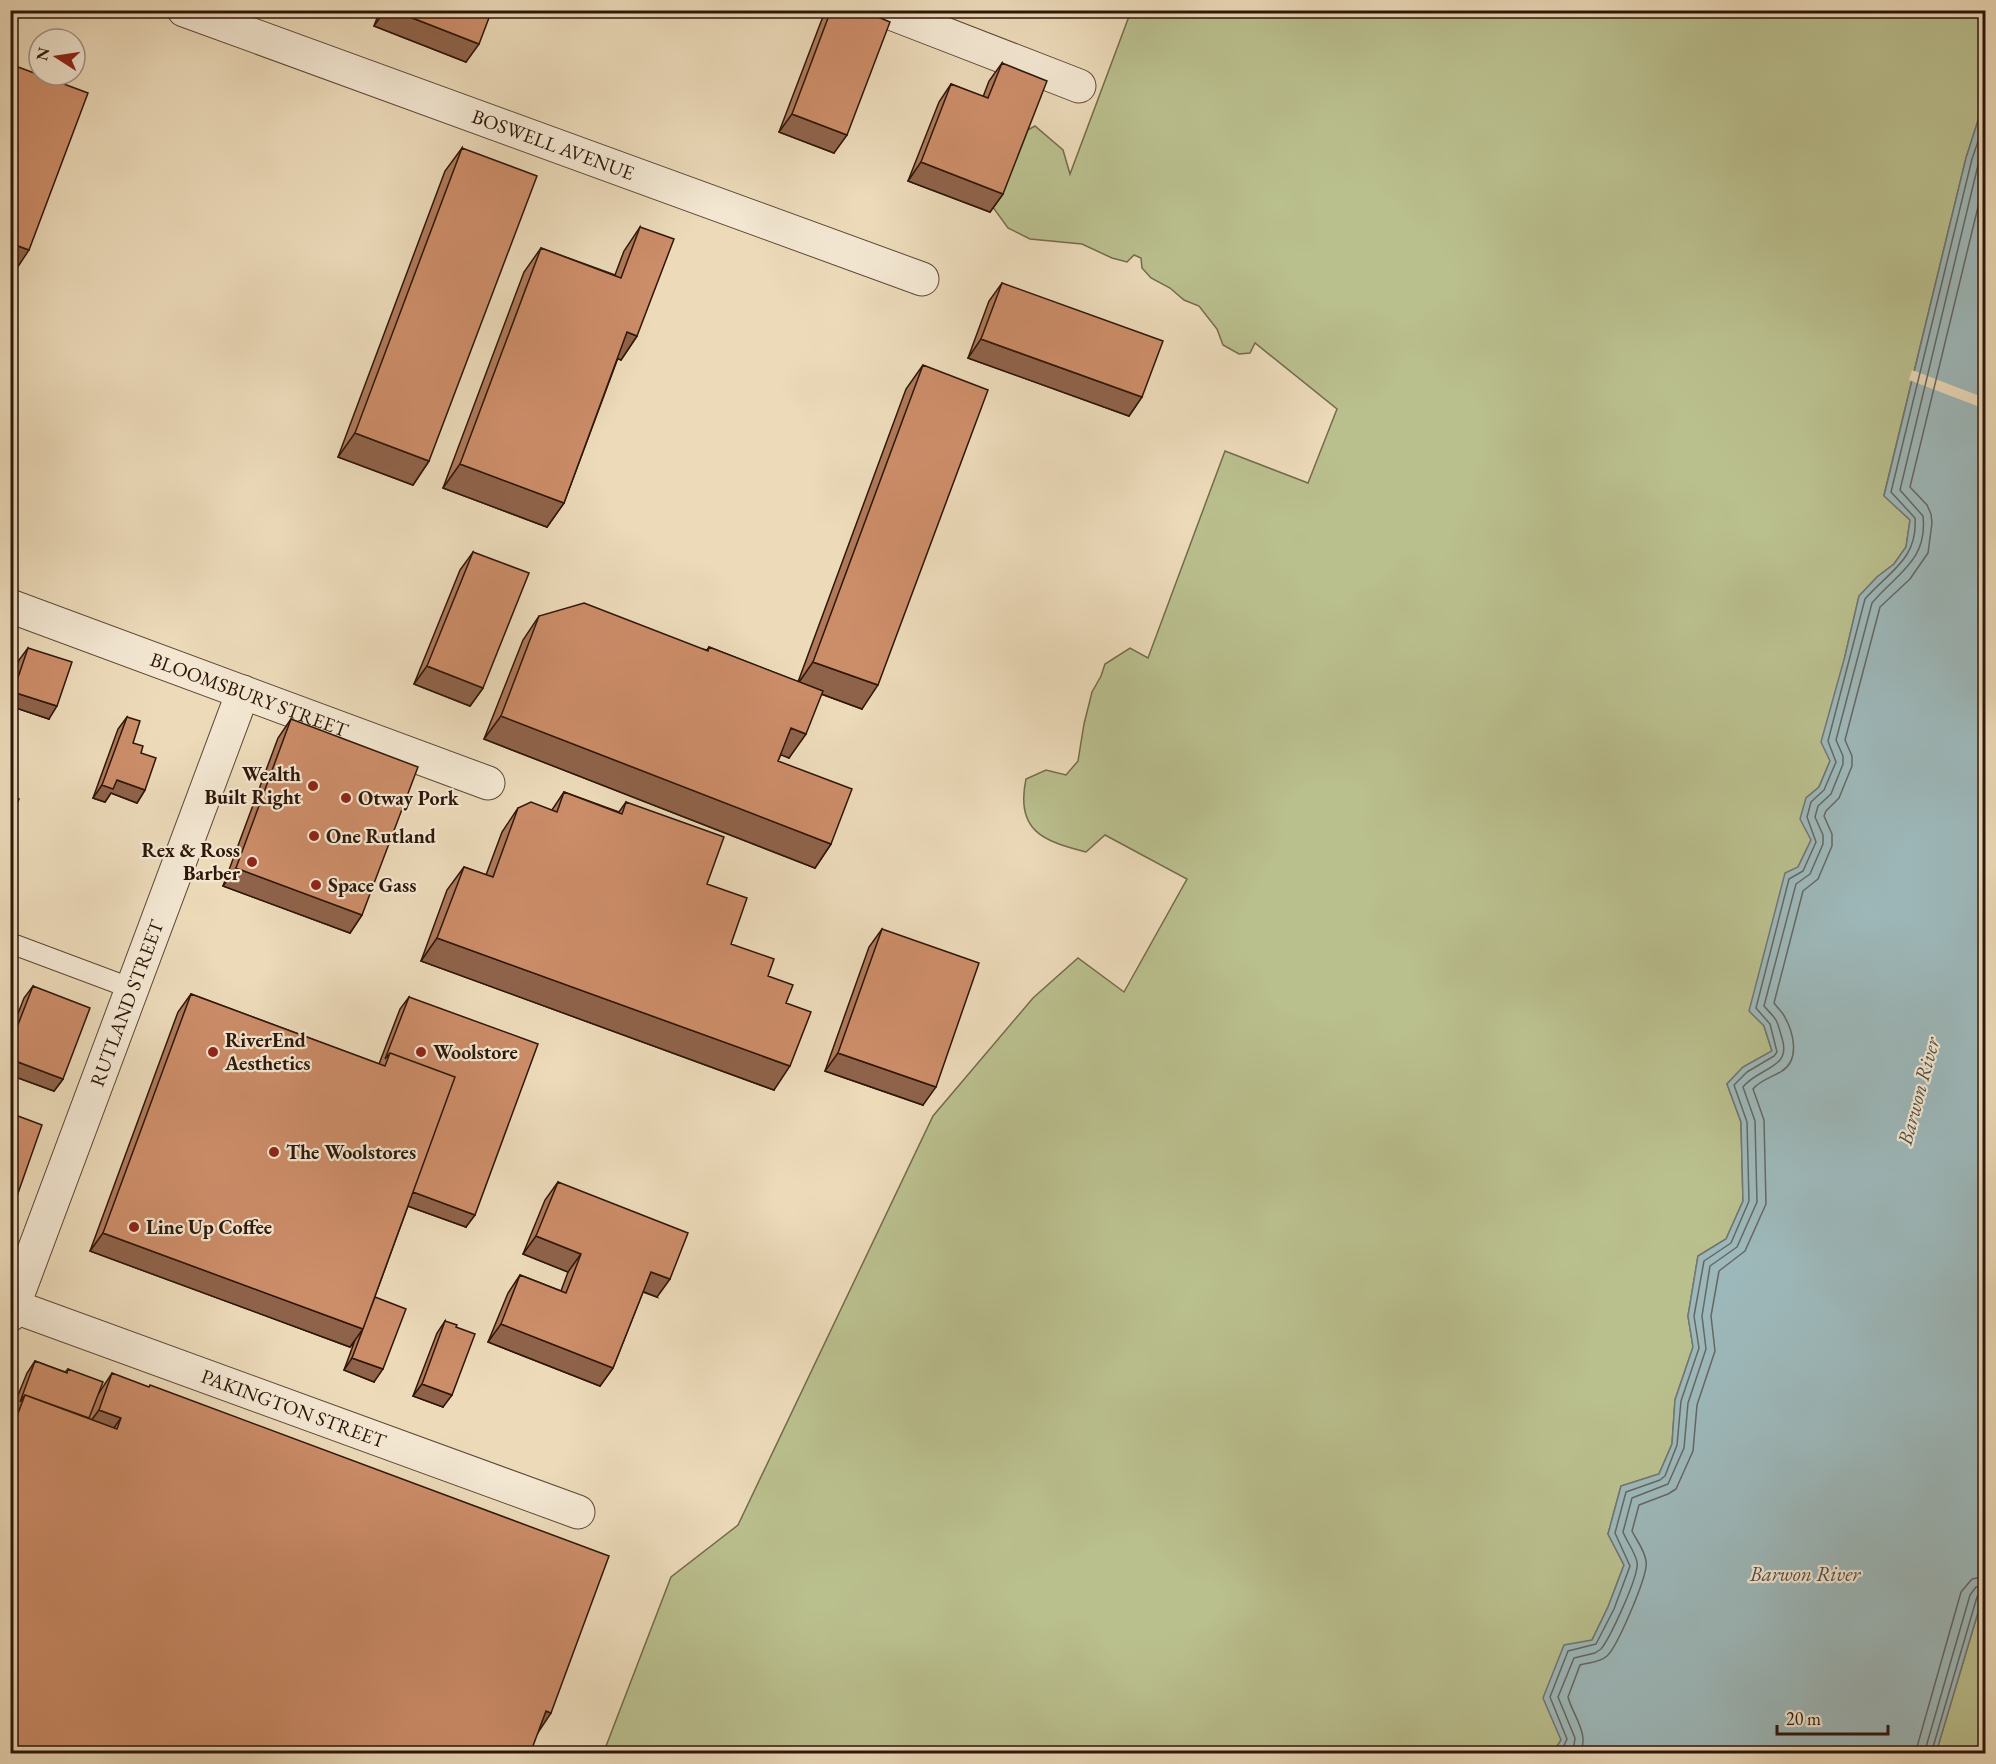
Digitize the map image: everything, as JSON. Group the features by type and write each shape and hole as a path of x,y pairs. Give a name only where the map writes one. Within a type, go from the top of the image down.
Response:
{"street":[{"name":"BOSWELL AVENUE","path":"184,10 922,279"},
{"path":"883,10 1079,86"},
{"name":"BLOOMSBURY STREET","path":"10,606 488,783"},
{"name":"RUTLAND STREET","path":"12,1309 243,692"},
{"name":"PAKINGTON STREET","path":"12,1309 578,1512"}],"lane":[{"path":"10,943 133,989"}],"green space":[{"path":"1131,11 1985,11 1985,99 1966,158 1884,495 1910,520 1906,547 1894,564 1877,577 1859,596 1845,656 1830,761 1819,787 1806,798 1811,840 1798,867 1764,1026 1772,1051 1743,1067 1727,1084 1741,1122 1743,1201 1726,1239 1698,1256 1688,1316 1693,1347 1675,1400 1672,1444 1659,1474 1621,1486 1608,1534 1624,1565 1592,1640 1561,1740 1553,1753 603,1754 671,1577 738,1525 933,1116 1033,998 1078,958 1124,992 1187,879 1105,835 1086,852 1045,838 1029,822 1025,811 1026,779 1046,770 1066,775 1078,761 1092,692 1105,664 1130,648 1148,658 1225,451 1308,483 1337,409 1255,343 1250,353 1239,354 1223,345 1217,329 1199,306 1184,300 1170,288 1151,278 1142,268 1141,258 1134,255 1127,262 1112,258 1082,244 1030,239 1008,228 992,206 1020,134 1035,126 1063,150 1070,174"},
{"path":"1985,1589 1985,1753 1936,1753"}],"water":[{"name":"Barwon River","path":"1985,99 1985,1589 1936,1753 1553,1753 1561,1740 1543,1698 1564,1645 1592,1640 1608,1607 1624,1565 1608,1534 1621,1486 1659,1474 1672,1444 1675,1400 1693,1347 1688,1316 1698,1256 1726,1239 1743,1201 1741,1122 1727,1084 1743,1067 1772,1051 1764,1026 1749,1011 1785,873 1798,867 1811,840 1800,819 1806,798 1819,787 1830,761 1821,742 1859,596 1877,577 1894,564 1906,547 1910,520 1884,496 1966,158"}],"pier":[{"path":"1912,370 1985,398 1985,409 1909,380"}],"building":[{"path":"392,10 492,10 479,44"},
{"path":"831,10 861,10 890,22 847,135 792,114"},
{"path":"1002,63 1047,81 1003,194 921,162 951,84 988,98"},
{"path":"10,64 27,70 27,87 72,87 88,93 29,250 10,243"},
{"path":"462,148 537,176 429,461 355,433"},
{"path":"640,227 674,239 637,336 627,332 564,503 460,464 541,248 621,278"},
{"path":"1002,283 1163,341 1142,397 981,339"},
{"path":"923,365 988,390 878,685 813,662"},
{"path":"473,552 529,573 483,688 427,666"},
{"path":"584,603 708,651 709,647 823,691 806,734 791,728 778,761 852,789 831,844 501,716 539,616"},
{"path":"28,648 72,662 57,706 13,692"},
{"path":"127,717 140,721 133,743 143,746 141,753 156,758 145,790 117,780 113,789 102,785"},
{"name":"One Rutland","path":"291,719 418,767 362,915 236,868"},
{"path":"564,792 622,814 626,802 724,837 707,884 747,898 731,944 774,959 768,976 793,985 786,1003 811,1012 790,1066 437,938 464,867 493,877 518,808 531,802 557,812"},
{"path":"10,796 19,799 10,820"},
{"path":"882,929 979,963 936,1087 838,1053"},
{"path":"33,986 90,1008 63,1079 10,1059 10,1045"},
{"name":"The Woolstores","path":"191,994 385,1066 390,1053 455,1077 363,1329 103,1233"},
{"path":"409,997 538,1044 475,1215 413,1192 455,1077 390,1053 385,1059"},
{"path":"10,1113 42,1125 11,1213 10,1213"},
{"path":"558,1182 688,1233 670,1279 651,1272 613,1368 501,1324 520,1275 566,1293 581,1254 536,1236"},
{"path":"375,1297 406,1309 383,1369 352,1358"},
{"path":"445,1321 475,1334 452,1395 422,1384"},
{"path":"35,1361 67,1373 68,1369 103,1382 89,1418 25,1395 20,1402"},
{"path":"112,1373 149,1387 150,1385 609,1556 551,1713 546,1711 530,1754 10,1754 10,1434 25,1395 117,1429 121,1418 99,1410"}],"place":[{"name":"Wealth Built Right","path":"313,786"},
{"name":"Otway Pork","path":"346,798"},
{"name":"One Rutland","path":"314,836"},
{"name":"Rex & Ross Barber","path":"252,862"},
{"name":"Space Gass","path":"316,885"},
{"name":"RiverEnd Aesthetics","path":"213,1052"},
{"name":"Woolstore","path":"421,1052"},
{"name":"The Woolstores","path":"274,1152"},
{"name":"Line Up Coffee","path":"134,1227"}]}
